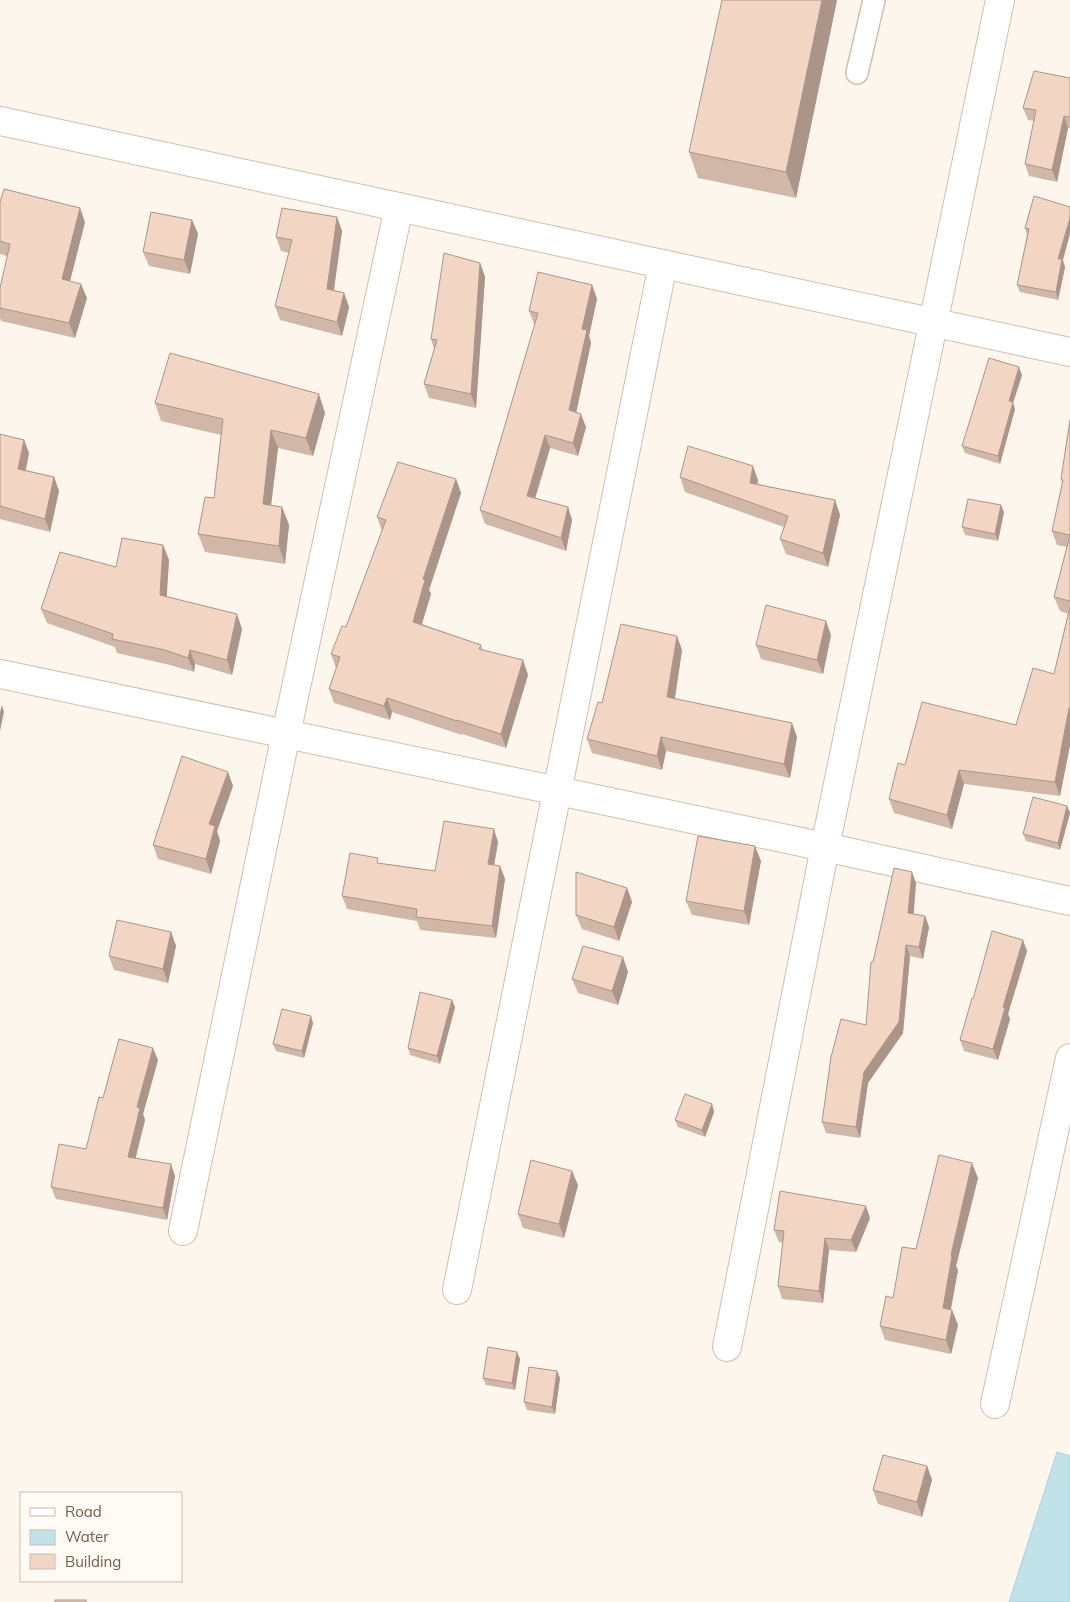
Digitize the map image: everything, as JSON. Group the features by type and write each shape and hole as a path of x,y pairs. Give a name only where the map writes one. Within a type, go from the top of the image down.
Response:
{"street":[{"path":"727,1347 825,847 1000,0"},
{"path":"0,121 1070,352"},
{"path":"183,1231 286,734 399,207"},
{"path":"457,1290 662,264"},
{"path":"0,674 825,847 1070,901"},
{"path":"995,1404 1070,1058"}],"lane":[{"path":"857,73 874,0"}],"water":[{"path":"1057,1452 1070,1456 1070,1602 1009,1602"}],"building":[{"path":"722,0 822,0 786,172 689,152"},
{"path":"1034,71 1070,78 1070,117 1064,116 1052,170 1025,164 1036,110 1023,108"},
{"path":"4,189 80,208 62,279 81,284 69,323 0,308 0,288 10,244 0,241 0,202"},
{"path":"1034,196 1070,207 1070,218 1058,259 1062,259 1056,292 1017,285 1029,229 1025,228"},
{"path":"282,208 337,217 327,289 344,293 337,322 275,306 292,240 276,237"},
{"path":"151,212 192,220 184,260 143,252"},
{"path":"444,253 480,263 471,394 424,384 437,340 431,339"},
{"path":"538,272 592,285 582,329 587,330 569,410 581,414 573,443 545,435 527,496 568,507 561,538 480,510 538,313 529,311"},
{"path":"170,353 319,394 306,438 271,430 263,504 282,507 279,546 198,534 205,497 214,498 223,419 155,403"},
{"path":"989,358 1019,367 1009,401 1013,402 998,456 962,446"},
{"path":"1070,420 1070,535 1052,531 1063,480 1061,479"},
{"path":"0,434 24,440 18,469 54,477 45,519 0,506"},
{"path":"688,446 753,466 750,483 835,500 823,553 780,539 788,516 680,477"},
{"path":"398,462 456,479 423,579 425,580 413,622 481,645 479,649 523,660 501,734 387,698 384,706 329,689 340,657 331,654 342,626 346,627 386,520 377,517"},
{"path":"968,499 1001,505 995,534 962,527"},
{"path":"1070,535 1070,601 1054,597"},
{"path":"122,538 163,545 160,595 237,614 227,660 190,650 188,658 165,650 112,639 113,634 41,609 60,552 116,567"},
{"path":"766,605 826,621 817,660 756,645"},
{"path":"1070,607 1070,708 1055,782 959,770 947,815 889,799 898,763 905,765 922,702 1016,725 1033,668 1054,674"},
{"path":"621,624 677,636 667,697 792,723 784,764 661,737 657,756 587,739 598,702 602,703"},
{"path":"182,756 228,772 209,824 215,826 206,859 153,845"},
{"path":"1033,797 1067,806 1058,843 1023,834"},
{"path":"444,821 494,829 488,864 500,866 492,926 416,917 417,909 342,896 350,853 378,858 377,863 435,871"},
{"path":"698,836 755,846 744,911 686,901"},
{"path":"894,868 912,872 908,913 925,916 919,947 906,945 899,1022 864,1072 856,1127 822,1122 831,1057 841,1019 866,1025 871,962 873,962"},
{"path":"576,872 627,888 614,927 576,915"},
{"path":"117,920 171,932 163,969 109,956"},
{"path":"992,931 1023,940 1003,1007 1005,1008 993,1049 960,1040"},
{"path":"583,946 623,957 612,991 572,979"},
{"path":"420,992 452,1000 437,1056 408,1048"},
{"path":"282,1009 311,1016 302,1051 273,1044"},
{"path":"119,1039 153,1048 137,1107 140,1108 128,1157 171,1164 163,1208 51,1187 59,1144 86,1149 99,1097 103,1098"},
{"path":"685,1094 712,1104 702,1130 675,1120"},
{"path":"939,1155 972,1163 951,1255 943,1308 952,1310 946,1340 880,1326 886,1296 893,1298 902,1247 916,1249"},
{"path":"531,1160 572,1171 559,1224 518,1214"},
{"path":"780,1191 866,1206 851,1240 825,1238 819,1291 778,1286 784,1231 774,1230"},
{"path":"488,1347 517,1352 512,1383 483,1378"},
{"path":"529,1367 557,1371 552,1407 524,1402"},
{"path":"883,1455 927,1466 917,1502 873,1490"},
{"path":"55,1600 86,1600 86,1602 55,1602"}]}
